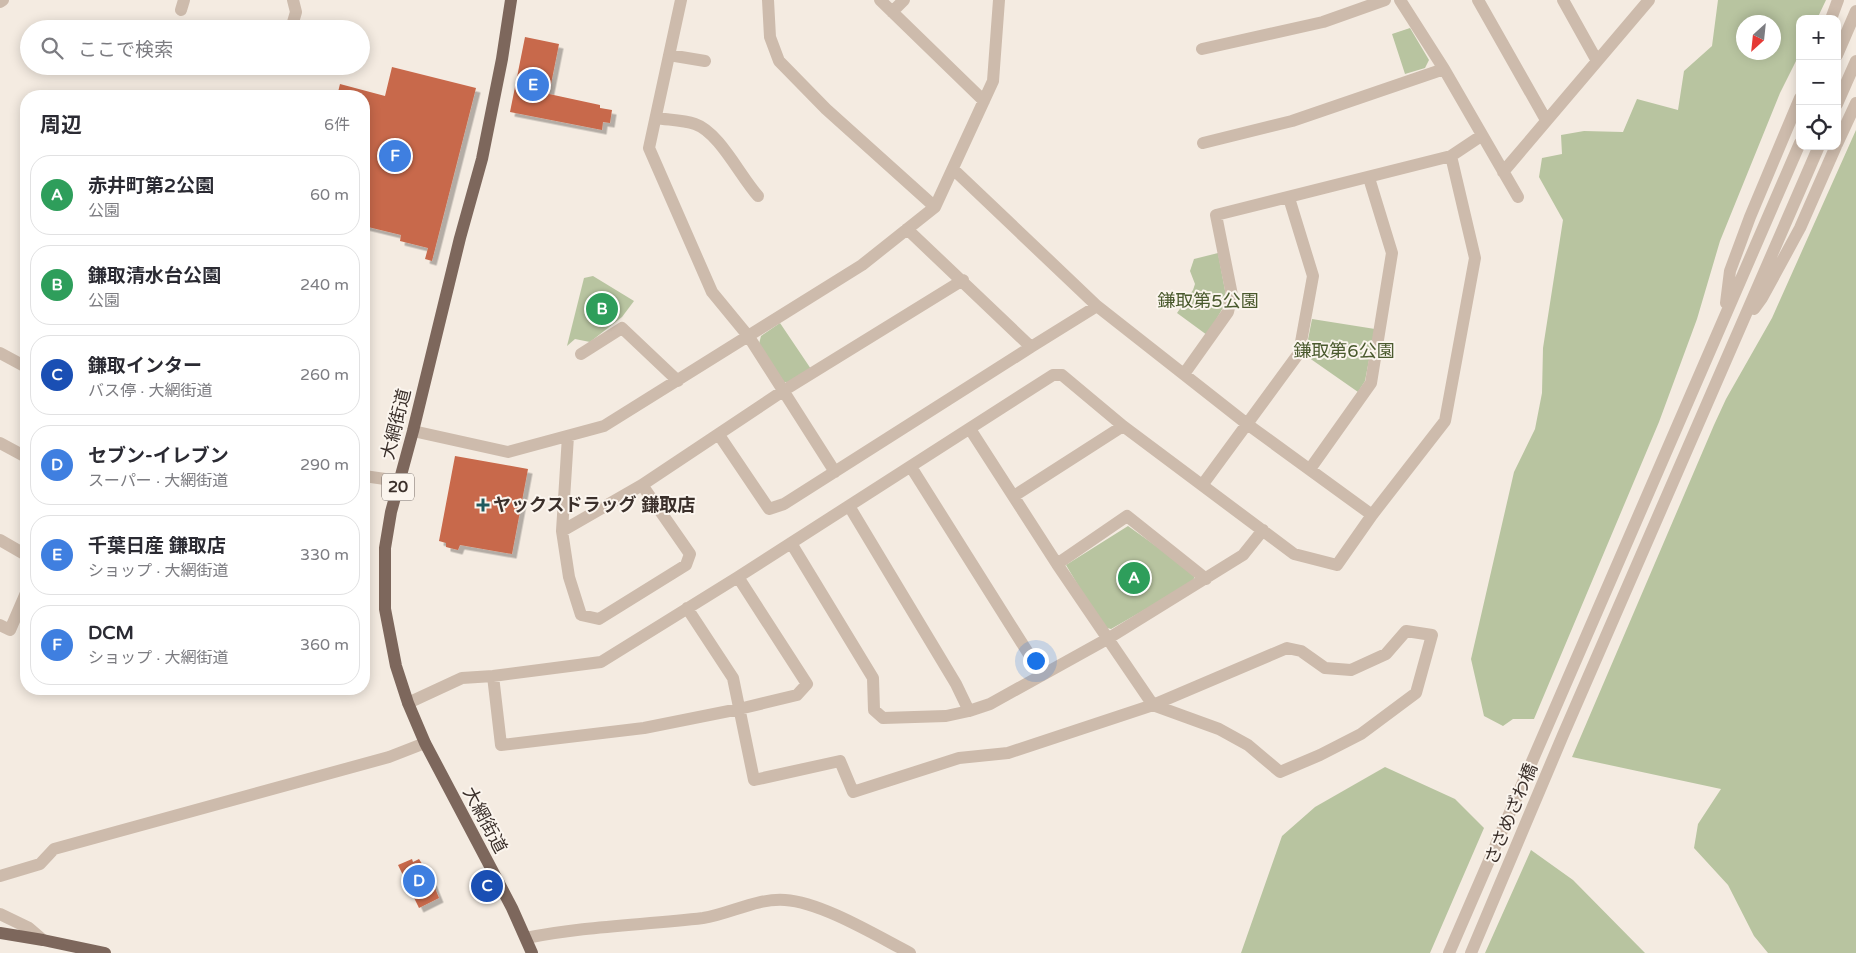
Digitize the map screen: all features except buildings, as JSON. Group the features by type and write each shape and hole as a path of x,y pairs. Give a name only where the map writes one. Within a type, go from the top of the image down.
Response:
{"main road":[{"name":"大網街道","path":"510,0 502,59 482,159 460,238 413,431 391,512 386,548 385,609 396,666 408,703 425,743 512,908 532,953"},
{"path":"0,933 106,953"}],"street":[{"path":"293,0 296,12 294,20"},
{"path":"681,0 649,148 712,292 749,337 835,472"},
{"path":"768,0 770,37 780,61 826,109 934,207"},
{"path":"880,0 984,101"},
{"path":"892,12 904,0"},
{"path":"413,431 508,452 604,426 749,337 862,264 934,207 993,80 999,0"},
{"path":"1202,49 1323,22 1385,0"},
{"path":"1400,0 1444,69 1481,136 1518,197"},
{"path":"1478,0 1546,120"},
{"path":"1563,0 1597,61"},
{"path":"1503,172 1649,0"},
{"path":"1832,15 1838,0"},
{"path":"1841,46 1856,11"},
{"path":"669,55 705,62"},
{"path":"1841,95 1856,61"},
{"path":"1203,143 1292,121 1444,69"},
{"path":"1841,136 1856,103"},
{"path":"1724,320 1730,271 1750,217 1797,105"},
{"path":"656,118 694,123 713,134 758,196"},
{"path":"1184,374 1228,312 1232,295 1216,215 1370,178 1451,156 1481,136"},
{"name":"ささめざわ橋","path":"1448,953 1474,897 1797,150"},
{"path":"1740,328 1817,150"},
{"path":"1740,328 1762,298 1795,236 1835,150"},
{"path":"408,703 462,678 493,676 601,662 738,577 1053,375 1062,375 1123,426 1203,484 1294,554 1337,565 1372,515 1445,421 1475,258 1451,156"},
{"path":"953,168 1097,306 1247,424 1372,515"},
{"path":"1310,469 1371,383 1392,253 1370,178"},
{"path":"1203,484 1299,353 1313,276 1289,198"},
{"path":"908,229 1031,347"},
{"path":"562,531 642,485 783,391 962,280"},
{"path":"719,435 770,509 784,504 1097,306"},
{"path":"581,354 622,328 678,381"},
{"name":"ささめざわ橋","path":"1471,953 1563,734 1740,328"},
{"path":"0,354 20,364"},
{"path":"1014,496 1123,426"},
{"path":"687,608 733,678 754,780 840,761 853,792 959,758 1008,752 1154,704 1287,648 1300,651 1325,668 1351,670 1386,654 1406,631 1432,635 1416,693 1361,734 1320,755 1280,772 1248,745 1219,729 1154,704 1058,564 970,429"},
{"path":"568,436 562,531 569,576 581,615 599,619 686,565 690,554 642,485"},
{"path":"0,443 20,454"},
{"path":"911,467 1042,675"},
{"path":"370,477 399,481"},
{"path":"849,506 956,684 969,712"},
{"path":"1058,564 1127,516 1206,579"},
{"path":"791,543 873,678 874,710 883,718 946,716 969,712 990,704 1108,638 1206,579 1243,555 1263,530"},
{"path":"0,540 20,552"},
{"path":"493,676 501,745 644,728 797,695 807,684 738,577"},
{"path":"0,625 10,630 20,607"},
{"path":"0,876 40,864 54,849 388,757 425,743"},
{"path":"526,938 556,932 706,918 765,901 785,900 828,912 910,953"},
{"path":"0,914 29,928 43,940"}],"green space":[{"path":"1718,0 1826,0 1819,15 1796,15 1796,61 1780,93 1720,241 1697,319 1659,422 1534,719 1513,719 1503,726 1484,716 1471,659 1514,472 1535,429 1542,393 1543,348 1563,220 1539,177 1542,158 1562,154 1561,135 1584,131 1623,132 1637,99 1678,110 1684,71 1712,46"},
{"path":"1410,28 1429,60 1425,68 1405,74 1392,34"},
{"path":"1856,130 1856,953 1768,953 1754,936 1728,885 1694,848 1698,824 1721,789 1572,757 1714,425 1726,399 1772,318"},
{"name":"鎌取第5公園","path":"1218,253 1227,301 1207,335 1177,313 1195,284 1190,271 1194,259"},
{"path":"593,276 634,301 622,317 590,342 575,339 567,346 584,278"},
{"name":"鎌取第6公園","path":"1312,319 1375,329 1365,381 1358,392 1305,355"},
{"path":"780,323 811,369 789,382 784,382 759,344 761,336"},
{"path":"1128,526 1195,574 1193,582 1111,629 1103,627 1066,565"},
{"path":"1385,767 1455,799 1484,828 1430,953 1241,953 1282,836 1315,807"},
{"path":"1531,850 1573,880 1645,953 1485,953"}],"place":[{"name":"千葉日産 鎌取店","path":"533,85"},
{"name":"DCM","path":"395,156"},
{"name":"鎌取清水台公園","path":"602,309"},
{"name":"ヤックスドラッグ 鎌取店","path":"483,505"},
{"name":"赤井町第2公園","path":"1134,578"},
{"name":"セブン-イレブン","path":"419,881"},
{"name":"鎌取インター","path":"487,886"}]}
